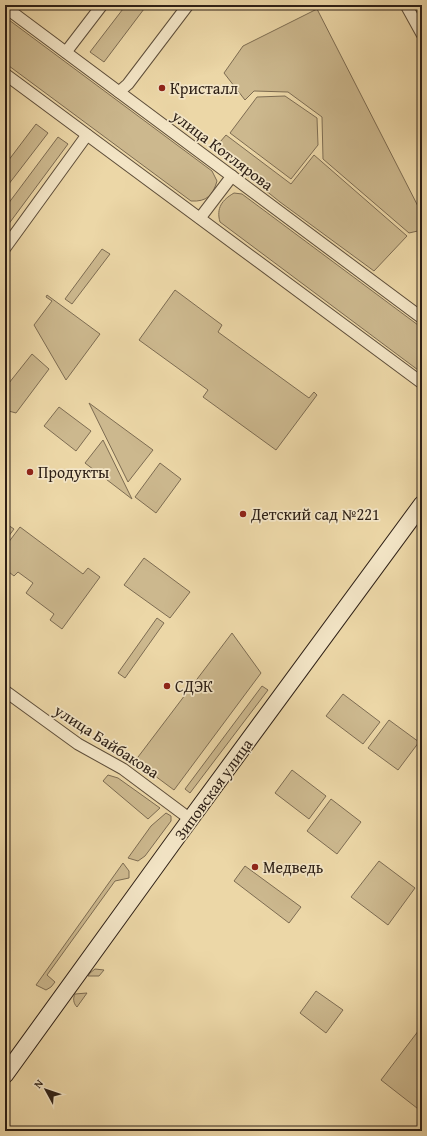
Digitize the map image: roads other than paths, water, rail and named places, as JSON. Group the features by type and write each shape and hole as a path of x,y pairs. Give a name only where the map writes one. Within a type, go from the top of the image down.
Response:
{"street":[{"path":"66,52 102,5"},
{"path":"119,92 128,84 188,5"},
{"path":"406,5 422,34"},
{"name":"улица Котлярова","path":"5,7 422,318"},
{"path":"5,74 422,383"},
{"path":"5,248 87,135"},
{"path":"200,218 232,176"},
{"name":"Зиповская улица","path":"5,1075 190,819 422,504"},
{"name":"улица Байбакова","path":"5,691 78,744 124,769 190,819"}],"place":[{"name":"Кристалл","path":"162,88"},
{"name":"Продукты","path":"30,472"},
{"name":"Детский сад №221","path":"243,514"},
{"name":"СДЭК","path":"167,686"},
{"name":"Медведь","path":"255,867"}]}
